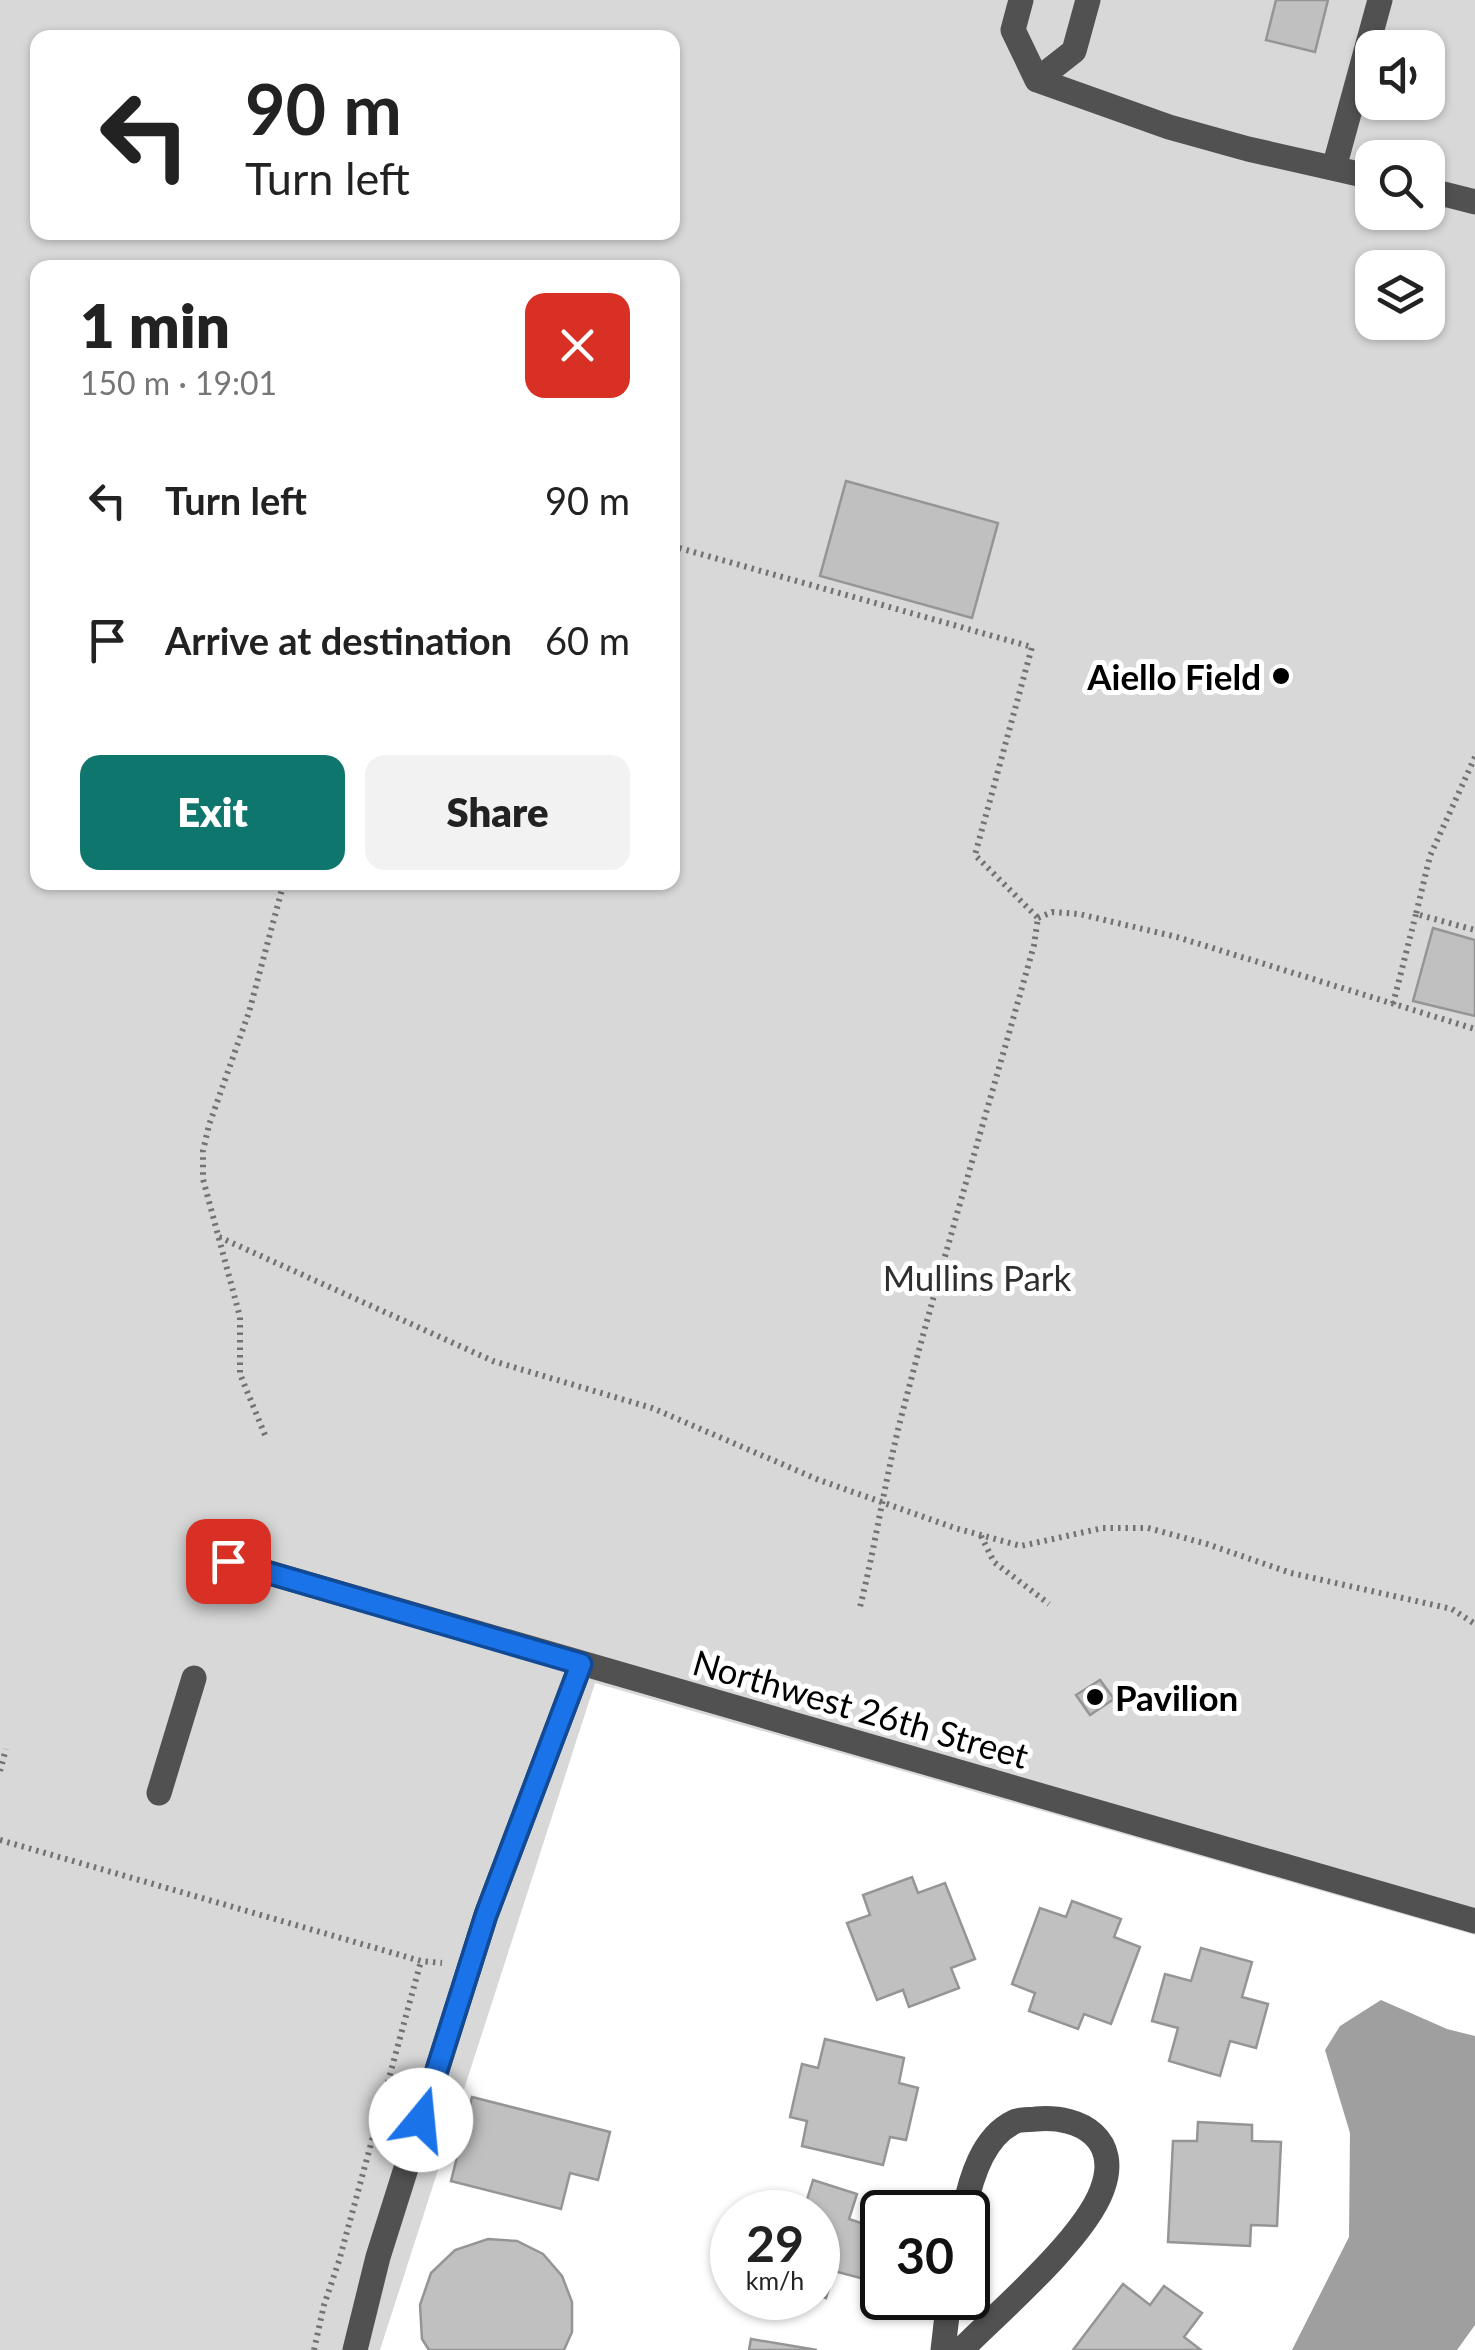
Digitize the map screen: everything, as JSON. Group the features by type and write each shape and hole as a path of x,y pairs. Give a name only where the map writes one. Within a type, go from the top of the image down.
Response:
{"street":[{"path":"1021,0 1013,30 1037,80 1169,127 1355,173"},
{"path":"1037,80 1074,51 1088,0"},
{"path":"1334,168 1380,0"},
{"path":"1445,194 1475,202"},
{"name":"Northwest 26th Street","path":"228,1561 1475,1921"},
{"path":"355,2350 378,2257 475,1948 581,1664"},
{"path":"158,1793 194,1678"},
{"path":"961,2350 1080,2229 1103,2189 1106,2155 1091,2129 1060,2117 1014,2121 986,2148 968,2190"},
{"path":"943,2350 946,2320"}],"path":[{"path":"680,548 1032,646 975,855 1038,918"},
{"path":"1393,1004 1430,856 1475,756"},
{"path":"265,1435 240,1374 240,1316 203,1178 203,1151 249,1012 282,890"},
{"path":"1038,918 1052,912 1079,914 1177,937 1475,1029"},
{"path":"1416,914 1475,930"},
{"path":"860,1607 902,1412 1034,946 1038,918"},
{"path":"219,1237 493,1361 652,1408 819,1480 980,1535 1021,1546 1103,1528 1148,1528 1291,1574 1452,1609 1475,1624"},
{"path":"980,1535 994,1562 1050,1604"},
{"path":"0,1772 6,1749"},
{"path":"0,1841 421,1961 443,1963 475,1948"},
{"path":"314,2350 421,1961"}],"green space":[{"name":"Mullins Park","path":"0,0 1475,0 1475,1935 595,1683 380,2350 0,2350"}],"shaded area":[{"path":"1381,2000 1447,2029 1475,2036 1475,2325 1457,2350 1292,2350 1349,2237 1350,2133 1325,2050 1340,2026"}],"building":[{"path":"1276,0 1328,0 1315,52 1266,40"},
{"path":"846,481 998,523 972,618 820,576"},
{"path":"1433,928 1475,940 1475,1016 1413,1001"},
{"name":"Pavilion","path":"1100,1680 1114,1699 1090,1715 1076,1695"},
{"path":"912,1877 918,1893 945,1883 975,1959 951,1968 959,1988 909,2007 903,1990 877,2000 847,1923 870,1915 863,1895"},
{"path":"1072,1901 1121,1919 1114,1937 1140,1947 1111,2024 1084,2014 1078,2029 1029,2011 1035,1993 1012,1984 1040,1908 1066,1917"},
{"path":"1201,1948 1252,1962 1242,1997 1268,2004 1256,2048 1230,2041 1220,2076 1169,2061 1178,2028 1152,2021 1165,1974 1191,1981"},
{"path":"825,2039 904,2058 899,2083 918,2088 906,2140 890,2137 883,2165 802,2146 807,2121 790,2117 802,2064 818,2068"},
{"path":"472,2097 610,2132 598,2180 570,2173 561,2209 451,2181"},
{"path":"1198,2122 1252,2125 1252,2141 1281,2142 1277,2226 1251,2225 1250,2246 1168,2242 1173,2141 1197,2141"},
{"path":"813,2180 857,2194 849,2219 860,2223 860,2278 840,2273 840,2190 810,2190"},
{"path":"488,2239 517,2241 543,2254 562,2276 572,2302 572,2332 564,2350 429,2350 422,2339 420,2305 431,2273 455,2250"},
{"path":"1123,2284 1150,2305 1164,2286 1202,2313 1184,2337 1201,2350 1073,2350"},
{"path":"751,2339 817,2350 749,2350"}],"place":[{"name":"Aiello Field","path":"1281,676"},
{"name":"Pavilion","path":"1095,1697"}],"route":[{"path":"228,1561 581,1664 486,1915 421,2120"}]}
